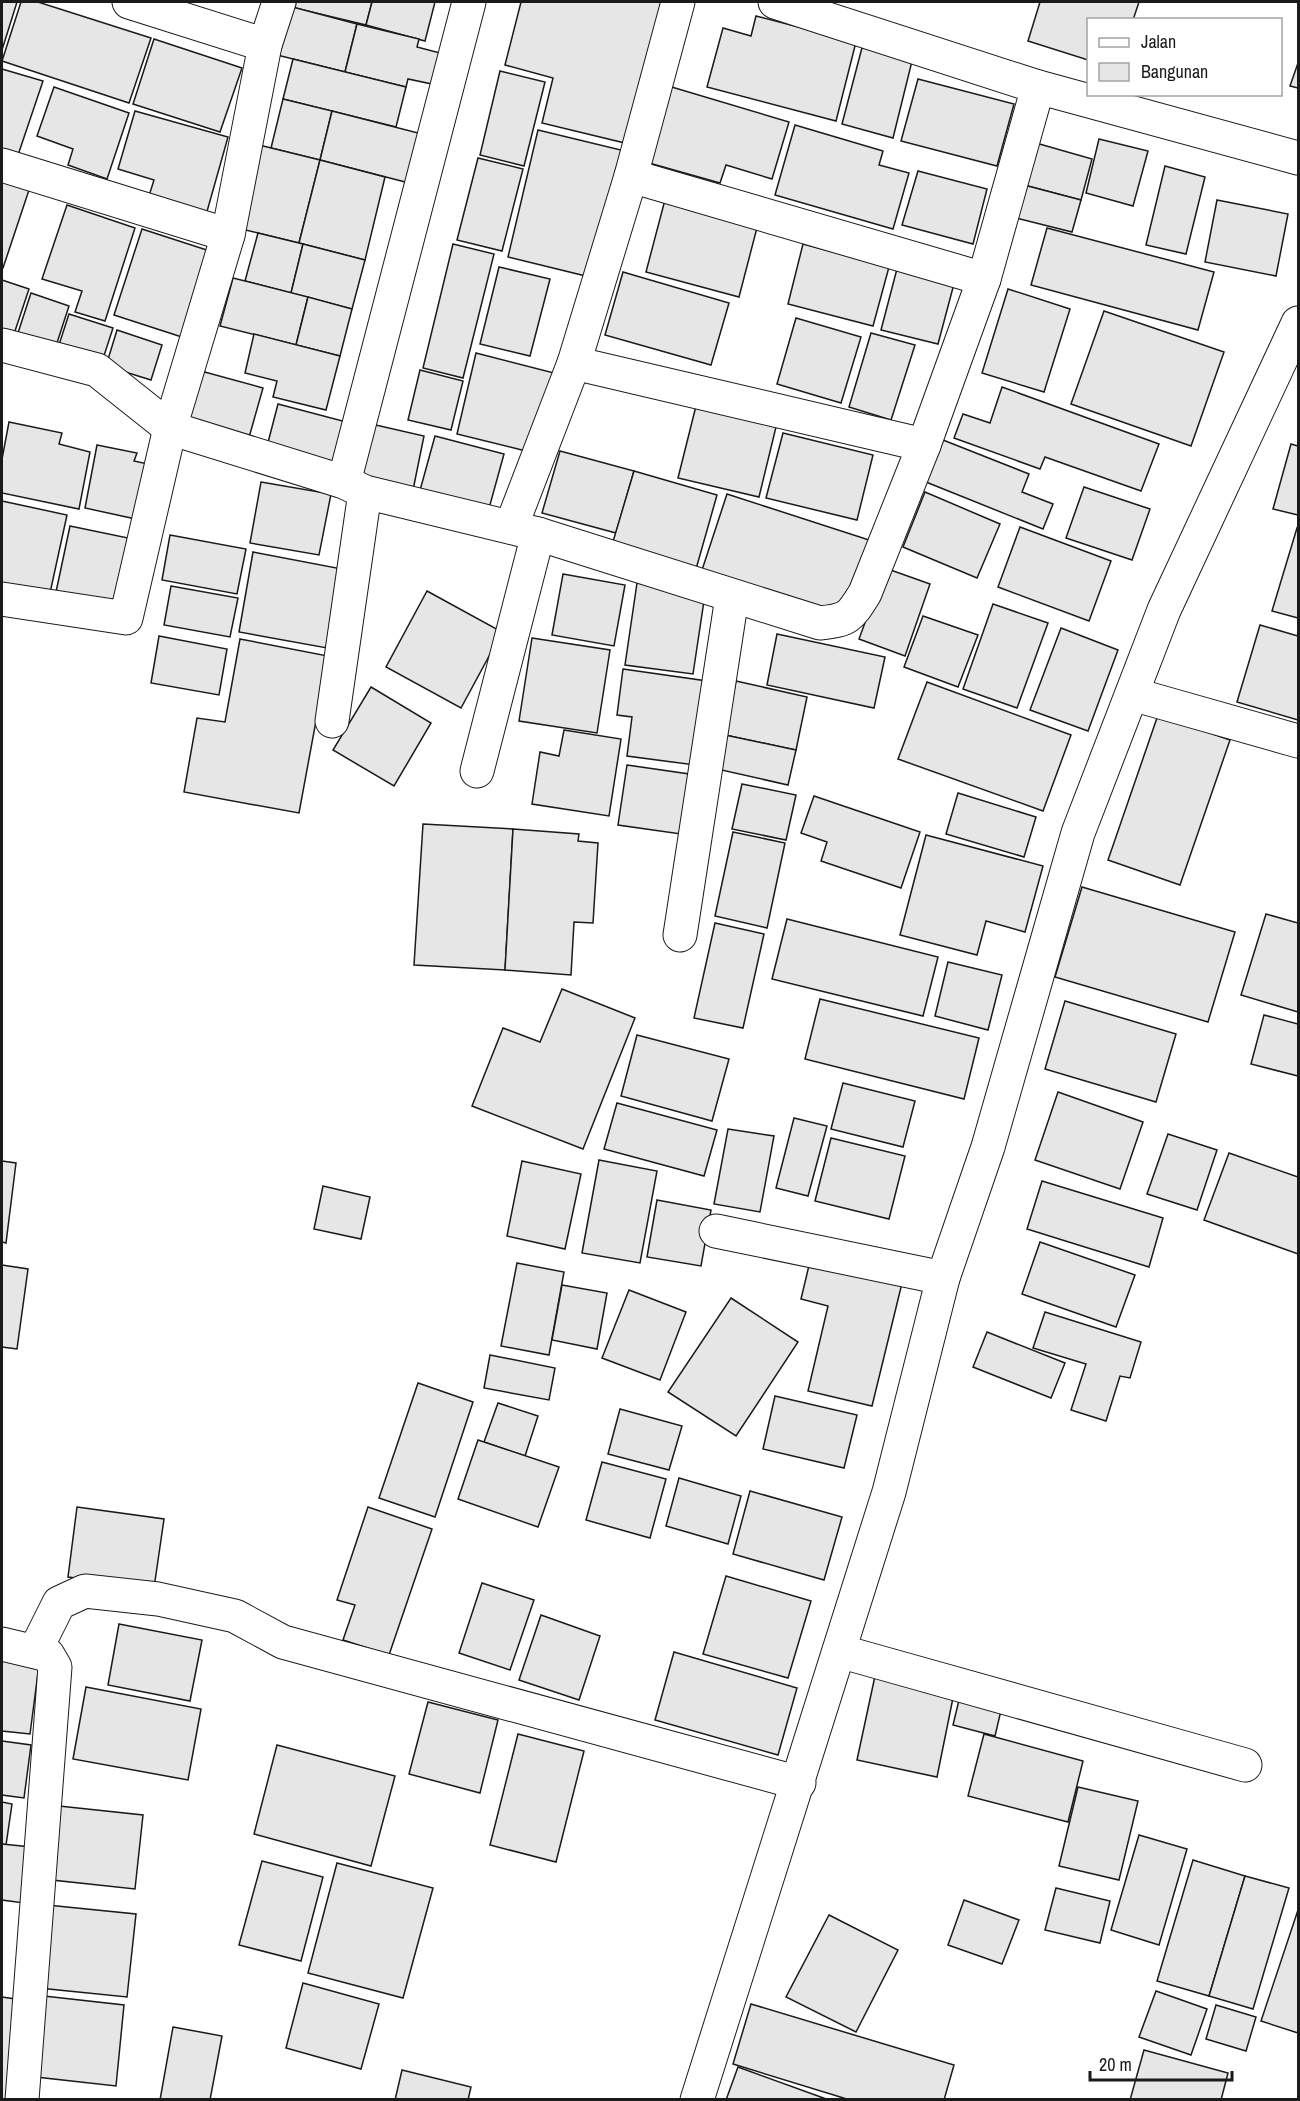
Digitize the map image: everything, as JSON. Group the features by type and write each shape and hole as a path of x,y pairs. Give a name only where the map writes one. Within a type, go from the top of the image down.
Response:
{"street":[{"path":"129,2 265,45"},
{"path":"2,599 126,618 170,428 228,235 265,45 279,2"},
{"path":"332,721 355,487 469,2"},
{"path":"477,771 524,531 632,176 678,2"},
{"path":"775,2 1038,87 1299,158"},
{"path":"2,345 98,370 170,428 355,487 524,531 820,623 843,621 851,615 865,593 924,445 984,279 1038,87"},
{"path":"2,165 228,235"},
{"path":"632,176 984,279"},
{"path":"697,2100 799,1783 889,1492 943,1278 988,1147 1078,833 1164,610 1299,323"},
{"path":"574,363 924,445"},
{"path":"680,935 732,597"},
{"path":"1132,694 1299,741"},
{"path":"716,1232 943,1278"},
{"path":"35,1650 59,1603 85,1591 158,1599 235,1616 283,1642 799,1783"},
{"path":"2,1644 35,1650 48,1655 55,1667 55,1691 22,2100"},
{"path":"839,1651 1245,1765"}],"building":[{"path":"2,2 17,2 2,50"},
{"path":"21,2 38,2 151,38 129,103 2,61"},
{"path":"296,2 372,2 366,25 295,8"},
{"path":"372,2 435,2 425,41 366,25"},
{"path":"521,2 663,2 629,144 542,123 553,78 505,65"},
{"path":"1040,2 1139,2 1134,18 1087,18 1087,60 1028,41"},
{"path":"285,5 357,24 345,72 273,54"},
{"path":"756,16 856,42 836,121 707,87 723,28 751,36"},
{"path":"357,24 419,39 417,47 440,53 432,84 408,79 406,87 345,72"},
{"path":"154,39 242,68 220,132 133,104"},
{"path":"864,40 914,53 893,138 842,124"},
{"path":"293,59 406,87 396,127 283,99"},
{"path":"1298,63 1298,88 1290,86"},
{"path":"2,69 43,81 16,161 2,156"},
{"path":"500,71 545,82 524,166 480,155"},
{"path":"918,79 1014,104 997,166 901,141"},
{"path":"665,85 789,122 772,179 726,165 720,183 642,161"},
{"path":"54,87 129,113 107,179 68,165 73,149 37,136"},
{"path":"283,99 332,111 320,160 271,148"},
{"path":"135,111 228,137 206,215 148,199 154,180 118,169"},
{"path":"332,111 426,135 413,184 320,160"},
{"path":"795,125 883,151 879,165 909,173 893,229 775,195"},
{"path":"538,130 625,151 594,278 508,257"},
{"path":"1099,139 1148,151 1133,206 1086,193"},
{"path":"1036,143 1092,159 1081,200 1024,185"},
{"path":"255,144 320,160 299,243 233,227"},
{"path":"478,158 523,169 502,251 457,240"},
{"path":"320,160 385,177 365,260 299,243"},
{"path":"1165,166 1205,177 1186,254 1146,245"},
{"path":"918,171 987,189 973,244 902,225"},
{"path":"2,174 31,184 3,268 2,268"},
{"path":"1024,185 1081,200 1072,232 1016,218"},
{"path":"666,196 759,220 739,297 646,272"},
{"path":"1217,200 1288,214 1276,276 1205,262"},
{"path":"67,205 135,228 105,321 75,312 82,291 42,279"},
{"path":"1047,228 1214,272 1198,330 1031,285"},
{"path":"142,229 216,253 188,339 114,315"},
{"path":"258,233 303,244 291,293 245,281"},
{"path":"303,244 365,260 352,309 291,293"},
{"path":"453,244 494,254 463,378 423,368"},
{"path":"803,244 889,267 873,326 788,304"},
{"path":"898,265 955,280 938,344 881,330"},
{"path":"499,267 550,279 530,356 480,344"},
{"path":"623,272 729,303 711,365 605,335"},
{"path":"233,278 308,297 296,345 220,326"},
{"path":"2,280 29,289 13,337 2,333"},
{"path":"1008,289 1070,309 1044,392 982,373"},
{"path":"31,293 69,306 54,352 16,339"},
{"path":"308,297 352,309 340,356 296,345"},
{"path":"1104,311 1224,352 1191,446 1071,404"},
{"path":"69,314 113,328 100,368 56,354"},
{"path":"796,318 861,337 841,403 777,384"},
{"path":"117,330 162,345 151,380 106,366"},
{"path":"871,333 915,345 891,420 849,407"},
{"path":"254,334 340,356 326,410 273,397 277,381 245,373"},
{"path":"476,353 554,373 534,453 457,434"},
{"path":"420,370 463,381 451,430 408,420"},
{"path":"201,371 263,388 246,448 185,431"},
{"path":"1002,387 1159,444 1141,491 1045,457 1040,469 954,438 963,414 990,423"},
{"path":"278,404 354,424 341,474 265,454"},
{"path":"696,406 776,427 759,497 678,478"},
{"path":"9,422 62,433 59,444 90,452 79,509 2,493 2,459"},
{"path":"367,423 424,436 413,490 355,477"},
{"path":"783,433 873,455 857,520 766,498"},
{"path":"435,436 504,454 488,512 419,494"},
{"path":"943,440 1029,474 1022,492 1053,504 1043,529 926,482"},
{"path":"1291,444 1298,446 1298,515 1273,509"},
{"path":"97,445 137,453 134,461 157,466 145,521 85,508"},
{"path":"560,451 634,471 616,533 542,513"},
{"path":"634,471 717,495 696,569 612,545"},
{"path":"261,482 331,494 319,555 250,543"},
{"path":"1084,487 1150,509 1132,560 1066,538"},
{"path":"925,492 1000,524 977,578 903,547"},
{"path":"727,494 869,540 844,616 702,570"},
{"path":"2,501 67,515 50,593 2,583"},
{"path":"70,526 133,539 119,605 56,592"},
{"path":"1020,527 1111,561 1089,621 998,587"},
{"path":"1298,529 1298,618 1272,611"},
{"path":"170,535 246,549 237,594 162,580"},
{"path":"253,552 342,569 327,648 239,632"},
{"path":"885,568 930,584 905,656 859,639"},
{"path":"563,574 625,585 614,646 552,635"},
{"path":"637,583 705,594 693,674 625,665"},
{"path":"171,586 238,598 230,637 164,625"},
{"path":"427,591 502,632 461,708 386,667"},
{"path":"993,604 1048,623 1017,708 963,689"},
{"path":"923,616 978,635 958,687 904,667"},
{"path":"1260,625 1298,636 1298,720 1237,702"},
{"path":"1061,628 1118,650 1088,731 1030,710"},
{"path":"777,634 885,657 874,708 767,685"},
{"path":"159,636 227,649 219,695 151,683"},
{"path":"532,638 610,650 597,733 519,721"},
{"path":"240,639 328,656 299,813 184,792 197,718 225,722"},
{"path":"623,669 707,681 695,765 627,756 632,717 617,715"},
{"path":"736,681 807,697 796,750 725,735"},
{"path":"927,682 1071,735 1043,811 898,759"},
{"path":"371,687 431,723 394,786 333,750"},
{"path":"1158,715 1230,740 1180,885 1108,860"},
{"path":"564,730 621,739 609,816 532,804 540,752 559,756"},
{"path":"725,735 796,750 788,785 717,769"},
{"path":"627,765 696,775 688,835 618,825"},
{"path":"742,784 796,795 786,840 732,829"},
{"path":"958,793 1036,817 1024,857 946,834"},
{"path":"814,796 920,832 901,888 821,861 827,842 801,833"},
{"path":"423,824 513,829 505,970 414,965"},
{"path":"513,829 579,834 578,841 598,843 593,923 574,922 571,975 505,970"},
{"path":"733,832 785,843 767,928 715,916"},
{"path":"926,835 1043,866 1025,932 986,921 977,955 900,935"},
{"path":"1082,887 1235,932 1208,1022 1055,977"},
{"path":"1266,914 1298,923 1298,1012 1241,995"},
{"path":"787,919 938,957 923,1016 772,979"},
{"path":"715,923 764,934 743,1028 694,1018"},
{"path":"948,962 1002,975 988,1030 935,1016"},
{"path":"562,989 635,1018 583,1149 472,1106 503,1028 540,1042"},
{"path":"820,999 979,1038 964,1099 805,1059"},
{"path":"1065,1001 1176,1034 1156,1102 1045,1069"},
{"path":"1264,1015 1298,1024 1298,1076 1251,1064"},
{"path":"637,1035 729,1059 712,1121 621,1096"},
{"path":"843,1083 915,1101 903,1147 831,1129"},
{"path":"1058,1092 1143,1122 1120,1189 1035,1160"},
{"path":"617,1103 717,1130 704,1176 604,1149"},
{"path":"794,1118 827,1126 808,1196 776,1188"},
{"path":"728,1129 774,1136 760,1212 714,1204"},
{"path":"1168,1134 1217,1150 1197,1210 1147,1194"},
{"path":"831,1138 905,1156 889,1219 815,1201"},
{"path":"1229,1153 1298,1177 1298,1254 1204,1220"},
{"path":"599,1160 657,1171 640,1263 582,1253"},
{"path":"2,1161 16,1163 6,1243 2,1242"},
{"path":"522,1161 581,1174 565,1249 507,1236"},
{"path":"1042,1181 1163,1218 1149,1267 1027,1229"},
{"path":"323,1186 370,1197 361,1239 314,1229"},
{"path":"657,1200 711,1210 701,1266 647,1257"},
{"path":"1040,1242 1135,1275 1116,1327 1022,1294"},
{"path":"811,1257 903,1279 872,1406 808,1391 828,1306 801,1299"},
{"path":"517,1263 564,1272 549,1355 501,1346"},
{"path":"2,1265 28,1269 17,1349 2,1347"},
{"path":"562,1285 607,1293 597,1349 552,1340"},
{"path":"629,1290 686,1312 660,1380 602,1358"},
{"path":"731,1298 798,1342 736,1436 668,1392"},
{"path":"1045,1312 1141,1342 1130,1378 1120,1376 1106,1421 1071,1410 1086,1364 1033,1348"},
{"path":"987,1332 1065,1363 1051,1398 973,1367"},
{"path":"490,1355 555,1368 549,1400 484,1388"},
{"path":"418,1383 473,1402 435,1517 379,1498"},
{"path":"775,1396 857,1415 844,1468 763,1449"},
{"path":"498,1403 538,1416 525,1456 484,1442"},
{"path":"620,1409 682,1426 669,1470 608,1454"},
{"path":"478,1440 559,1467 538,1527 458,1499"},
{"path":"602,1462 666,1479 650,1538 586,1520"},
{"path":"679,1478 741,1496 728,1544 666,1526"},
{"path":"750,1491 842,1517 824,1580 733,1554"},
{"path":"77,1507 164,1519 154,1588 68,1577"},
{"path":"368,1507 432,1529 389,1655 343,1640 355,1605 337,1600"},
{"path":"726,1576 811,1601 788,1678 703,1654"},
{"path":"482,1583 534,1600 510,1670 459,1653"},
{"path":"541,1615 600,1636 579,1700 519,1680"},
{"path":"119,1624 202,1640 190,1701 108,1685"},
{"path":"674,1652 797,1688 778,1755 655,1720"},
{"path":"2,1660 39,1665 30,1734 2,1731"},
{"path":"875,1676 954,1693 937,1777 857,1760"},
{"path":"86,1687 201,1709 188,1780 73,1759"},
{"path":"960,1696 1002,1706 995,1736 953,1725"},
{"path":"428,1702 498,1720 480,1793 409,1774"},
{"path":"518,1734 584,1751 556,1862 490,1845"},
{"path":"984,1734 1083,1761 1068,1822 968,1796"},
{"path":"2,1741 31,1745 24,1798 2,1795"},
{"path":"277,1745 395,1776 371,1866 254,1834"},
{"path":"1078,1787 1138,1801 1119,1880 1059,1866"},
{"path":"2,1802 12,1804 6,1845 2,1844"},
{"path":"59,1806 143,1815 135,1889 52,1880"},
{"path":"1139,1835 1187,1849 1159,1945 1111,1930"},
{"path":"2,1844 31,1847 24,1903 2,1900"},
{"path":"1193,1860 1245,1876 1209,1996 1157,1981"},
{"path":"262,1861 323,1877 301,1961 239,1945"},
{"path":"337,1863 433,1888 403,1998 308,1973"},
{"path":"1245,1876 1289,1888 1253,2009 1209,1996"},
{"path":"1056,1888 1110,1901 1100,1943 1045,1930"},
{"path":"964,1900 1019,1920 1002,1964 948,1945"},
{"path":"47,1905 136,1914 127,1997 39,1988"},
{"path":"1298,1910 1298,2033 1261,2021"},
{"path":"829,1915 898,1950 856,2032 786,1997"},
{"path":"303,1983 379,2004 361,2069 286,2048"},
{"path":"1156,1991 1207,2009 1191,2055 1139,2037"},
{"path":"44,1996 124,2005 116,2086 36,2077"},
{"path":"2,1997 22,2000 9,2100 2,2100"},
{"path":"751,2004 954,2065 944,2100 850,2100 733,2064"},
{"path":"1216,2005 1256,2017 1246,2051 1206,2039"},
{"path":"173,2027 222,2036 210,2100 160,2100"},
{"path":"1144,2050 1228,2073 1221,2100 1130,2100"},
{"path":"738,2067 829,2100 726,2100"},
{"path":"402,2070 471,2087 468,2100 395,2100"}]}
